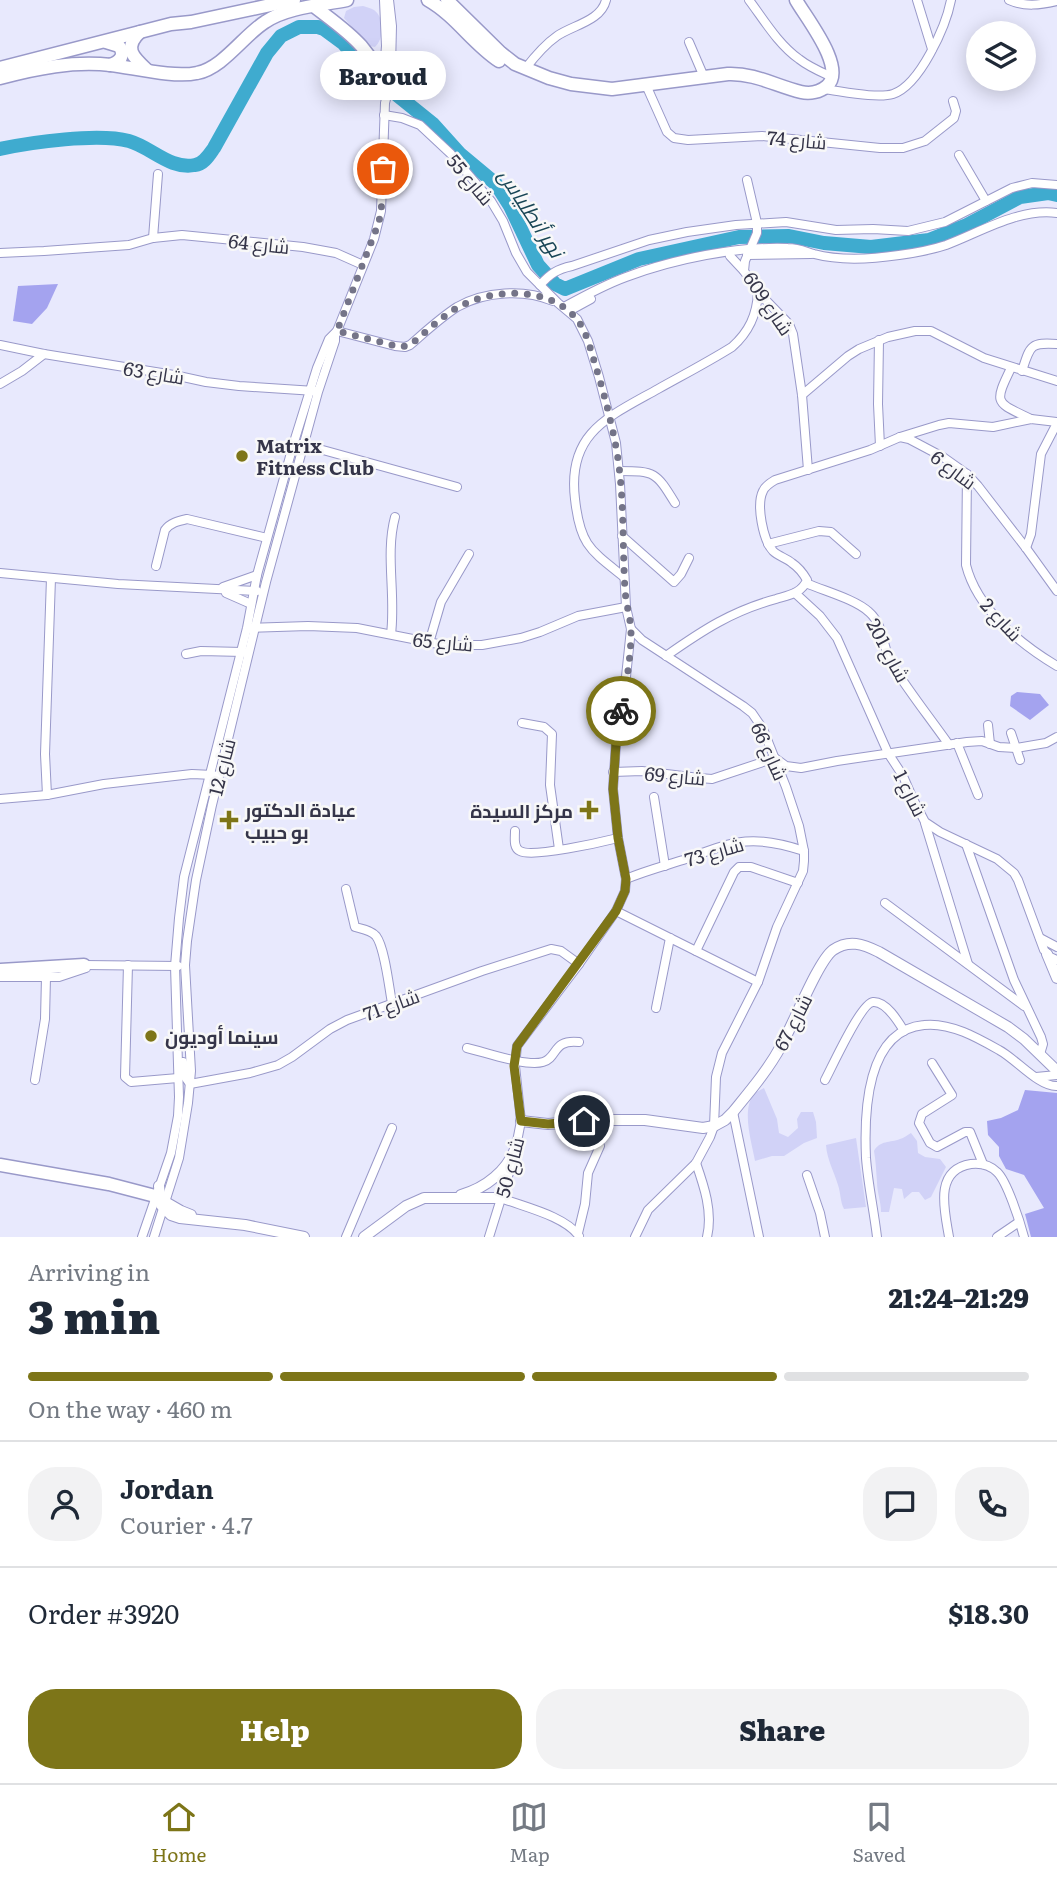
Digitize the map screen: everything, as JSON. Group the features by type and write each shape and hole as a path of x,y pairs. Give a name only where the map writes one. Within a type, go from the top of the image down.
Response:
{"highway":[{"path":"171,24 184,16 257,0"},
{"path":"0,68 171,24 294,0"},
{"path":"0,78 51,66 76,64 198,73 222,60 268,20 286,12 347,0"},
{"path":"428,0 458,23 493,57 505,64 520,66 560,81 612,89 741,74 804,92 814,92 829,84 832,63 796,0"},
{"path":"447,0 501,53 520,66"},
{"path":"459,0 520,66"},
{"path":"315,7 358,42 370,57 384,88"},
{"path":"139,32 132,41 131,48 134,57 147,70"},
{"path":"103,42 117,45 122,50 119,61 110,65"},
{"path":"0,970 90,964"},
{"path":"0,1158 101,1176 111,1184"},
{"path":"0,1165 111,1184 161,1197"}],"main road":[{"name":"شارع 67","path":"714,1126 733,1112 780,1048 823,961 836,948 851,943 865,945 879,952 1008,1027 1041,1055"},
{"path":"1046,954 1057,978"},
{"path":"1041,1055 1057,1063"},
{"path":"1041,1055 1057,1073"},
{"path":"521,1121 548,1124 645,1119 696,1128 714,1126"},
{"path":"369,1235 418,1200 464,1194 487,1182 504,1167 516,1147"},
{"path":"161,1197 181,1211 212,1220 304,1237"},
{"path":"443,1197 501,1198"}],"street":[{"path":"384,0 384,88"},
{"path":"384,88 392,26 389,0"},
{"path":"520,66 558,35 601,12 606,0"},
{"path":"750,0 792,54 832,77"},
{"path":"917,0 932,49"},
{"path":"823,89 878,95 891,94 908,85 932,49 945,23 951,0"},
{"path":"1009,0 1023,5 1057,1"},
{"path":"689,42 704,78"},
{"name":"شارع 74","path":"646,85 667,132 674,138 688,140 762,135 880,148 903,148 925,141 954,118 956,111 953,101"},
{"name":"شارع 12","path":"251,628 251,604 257,575 294,442 374,239 381,211 384,88"},
{"name":"شارع 55","path":"384,115 420,125 470,174 495,207 516,253 539,282 577,319 588,341 616,443 626,607 631,629 613,772 618,838 626,879"},
{"path":"959,155 986,201"},
{"path":"153,237 158,174"},
{"name":"شارع 609","path":"747,180 757,228 744,271 758,292 789,324 793,334 802,395 808,470"},
{"path":"525,295 559,269 649,240 687,232 757,228 786,222 836,230 908,231 945,222 1012,188 1032,183 1057,185"},
{"path":"564,307 602,287 647,270 694,257 751,249 846,258 898,255 943,246 1023,215 1057,213"},
{"name":"شارع 64","path":"0,253 129,245 153,237 181,234 303,247 337,253 363,265"},
{"path":"336,332 405,347 466,303 495,295 525,295 536,296 564,307 643,276 751,249"},
{"path":"730,256 744,271"},
{"path":"624,576 588,546 581,534 573,489 576,465 585,442 609,416 732,347 752,323 758,292"},
{"path":"802,395 848,356 879,340 906,332 931,331 984,358 1057,382"},
{"path":"879,340 880,446"},
{"path":"1022,371 1032,346 1041,343 1057,344"},
{"name":"شارع 63","path":"0,345 206,382 314,391"},
{"path":"0,384 44,355"},
{"path":"1011,368 999,392 1003,406 1031,419 1057,423 1041,454 1031,534 1026,548"},
{"name":"شارع 12","path":"161,1197 183,1141 190,1084 185,965 192,900 245,653 303,445 314,391"},
{"path":"666,656 704,629 732,614 795,593 806,583 803,573 768,544 760,506 763,490 768,484 880,446 900,436 949,423 993,427 1031,419"},
{"name":"شارع 6","path":"900,436 943,457 967,474 1057,591"},
{"path":"294,442 457,487"},
{"path":"619,471 648,472 661,479 675,503"},
{"name":"شارع 2","path":"967,474 966,565 969,579 998,619 1033,651 1057,666"},
{"path":"391,634 393,591 390,536 395,517"},
{"path":"156,566 165,530 180,520 187,519 268,538"},
{"path":"768,544 819,531 831,532 856,554"},
{"path":"622,536 674,582 681,575 689,558"},
{"path":"429,643 439,606 469,554"},
{"path":"0,573 118,584 264,592"},
{"path":"216,589 257,575"},
{"path":"47,796 45,754 51,578"},
{"name":"شارع 201","path":"806,583 869,611 883,634 892,665 953,744 978,795"},
{"path":"216,589 251,604"},
{"path":"795,593 820,616 837,638 888,753 982,741 999,747 1016,748 1046,743 1057,737"},
{"name":"شارع 65","path":"251,628 337,626 459,646 510,641 578,616 626,607"},
{"name":"شارع 66","path":"631,629 642,640 752,713 763,729 775,758 804,851"},
{"path":"186,654 201,651 245,653"},
{"name":"شارع 12","path":"161,1197 175,1135 178,1106 175,966 184,877 209,775 245,653"},
{"path":"522,723 544,727 552,734 550,785 559,849"},
{"path":"988,725 990,744"},
{"path":"1011,733 1020,760"},
{"name":"شارع 1","path":"775,758 786,766 800,768 888,753 903,776 925,822 997,859 1014,873 1046,954"},
{"name":"شارع 69","path":"613,772 651,772 712,779 775,758"},
{"path":"192,774 213,762"},
{"path":"192,774 205,790"},
{"path":"0,799 47,796 104,784 192,774 219,776"},
{"path":"654,797 665,866"},
{"path":"925,822 968,964"},
{"path":"514,831 515,846 522,852 559,849 618,838"},
{"name":"شارع 73","path":"626,879 732,843 757,840 781,843 804,851"},
{"path":"966,844 1004,954 1042,1041 1041,1055"},
{"path":"635,1237 648,1210 696,1163 714,1126 717,1069 726,1044 758,982 777,927 798,883 804,851"},
{"path":"624,866 643,872"},
{"path":"696,951 734,872 739,867 751,867 798,883"},
{"path":"514,1060 520,1040 616,911 626,879"},
{"path":"346,889 355,927 372,932 377,937 392,1003"},
{"path":"885,902 1026,1007"},
{"path":"616,911 758,982"},
{"path":"656,1008 670,938"},
{"path":"1040,938 1057,947"},
{"name":"شارع 71","path":"190,1084 278,1065 338,1024 547,950 561,951 579,964"},
{"path":"1046,954 1057,960"},
{"path":"0,964 79,961 90,964 185,965"},
{"path":"0,977 59,977 70,975 90,964"},
{"path":"128,965 125,1077 131,1082 178,1078"},
{"path":"36,1080 45,1018 46,977"},
{"path":"825,1080 864,1006 877,1002 883,1005 904,1031"},
{"path":"877,1237 866,1159 867,1103 876,1067 894,1037 926,1024 951,1028 1002,1051 1048,1085 1057,1086"},
{"path":"177,1032 185,1077 190,1084"},
{"path":"467,1048 514,1060 545,1062 562,1044 568,1041 579,1042"},
{"name":"شارع 50","path":"489,1237 521,1121 514,1060"},
{"path":"932,1063 952,1095 922,1114 919,1123 930,1143 937,1147 970,1132 983,1164"},
{"path":"191,1071 201,1079 208,1080"},
{"path":"1036,1077 1057,1073"},
{"path":"733,1112 760,1237"},
{"path":"346,1237 392,1128"},
{"path":"579,1235 588,1173 600,1146"},
{"path":"696,1163 706,1193 709,1214 707,1237"},
{"path":"950,1237 943,1198 947,1182 961,1167 974,1164 983,1164 999,1174 1024,1237"},
{"path":"807,1175 825,1237"},
{"path":"142,1237 161,1197"},
{"path":"154,1237 161,1197"},
{"path":"501,1198 569,1226 579,1235"},
{"path":"998,1237 1019,1222"},
{"path":"564,1237 569,1226"}],"shaded area":[{"path":"363,6 374,10 382,23 382,34 375,47 369,46 344,18 346,11"},
{"path":"58,284 47,308 32,324 13,321 18,286"},
{"path":"1017,692 1040,694 1049,705 1030,720 1010,706 1011,696"},
{"path":"764,1088 777,1119 779,1133 788,1137 798,1128 797,1119 801,1112 813,1112 817,1138 784,1156 755,1161 748,1127 748,1109 754,1094"},
{"path":"1025,1090 1057,1093 1057,1237 1031,1237 1025,1214 1044,1208 1024,1175 1006,1169 999,1156 999,1147 988,1135 987,1121 1018,1110"},
{"path":"911,1133 917,1141 918,1153 940,1159 946,1167 931,1197 925,1200 919,1192 912,1192 904,1199 902,1189 894,1188 889,1212 881,1212 874,1151 882,1143 901,1139"},
{"path":"856,1138 866,1207 844,1209 826,1145"}],"waterway":[{"name":"نهر أنطلياس","path":"0,149 65,139 116,139 137,144 177,164 186,166 201,163 214,148 267,53 281,36 299,27 318,27 343,43 366,70 433,124 460,154 496,184 510,206 538,265 555,284 565,289 639,259 739,237 789,236 824,243 871,247 929,240 967,225 1020,197 1048,193 1057,195"}],"way so far":[{"path":"383,169 379,222 337,331 405,347 466,303 495,295 515,294 536,296 558,303 577,319 588,341 616,443 620,484 626,607 631,629 621,711"}],"place":[{"name":"Baroud","path":"383,169"},
{"name":"Matrix Fitness Club","path":"242,456"},
{"name":"مركز السيدة","path":"589,810"},
{"name":"عيادة الدكتور بو حبيب","path":"229,820"},
{"name":"سينما أوديون","path":"151,1036"}],"route":[{"path":"584,1121 548,1124 521,1121 514,1059 520,1040 579,964 616,911 625,891 626,879 613,789 621,711"}]}
